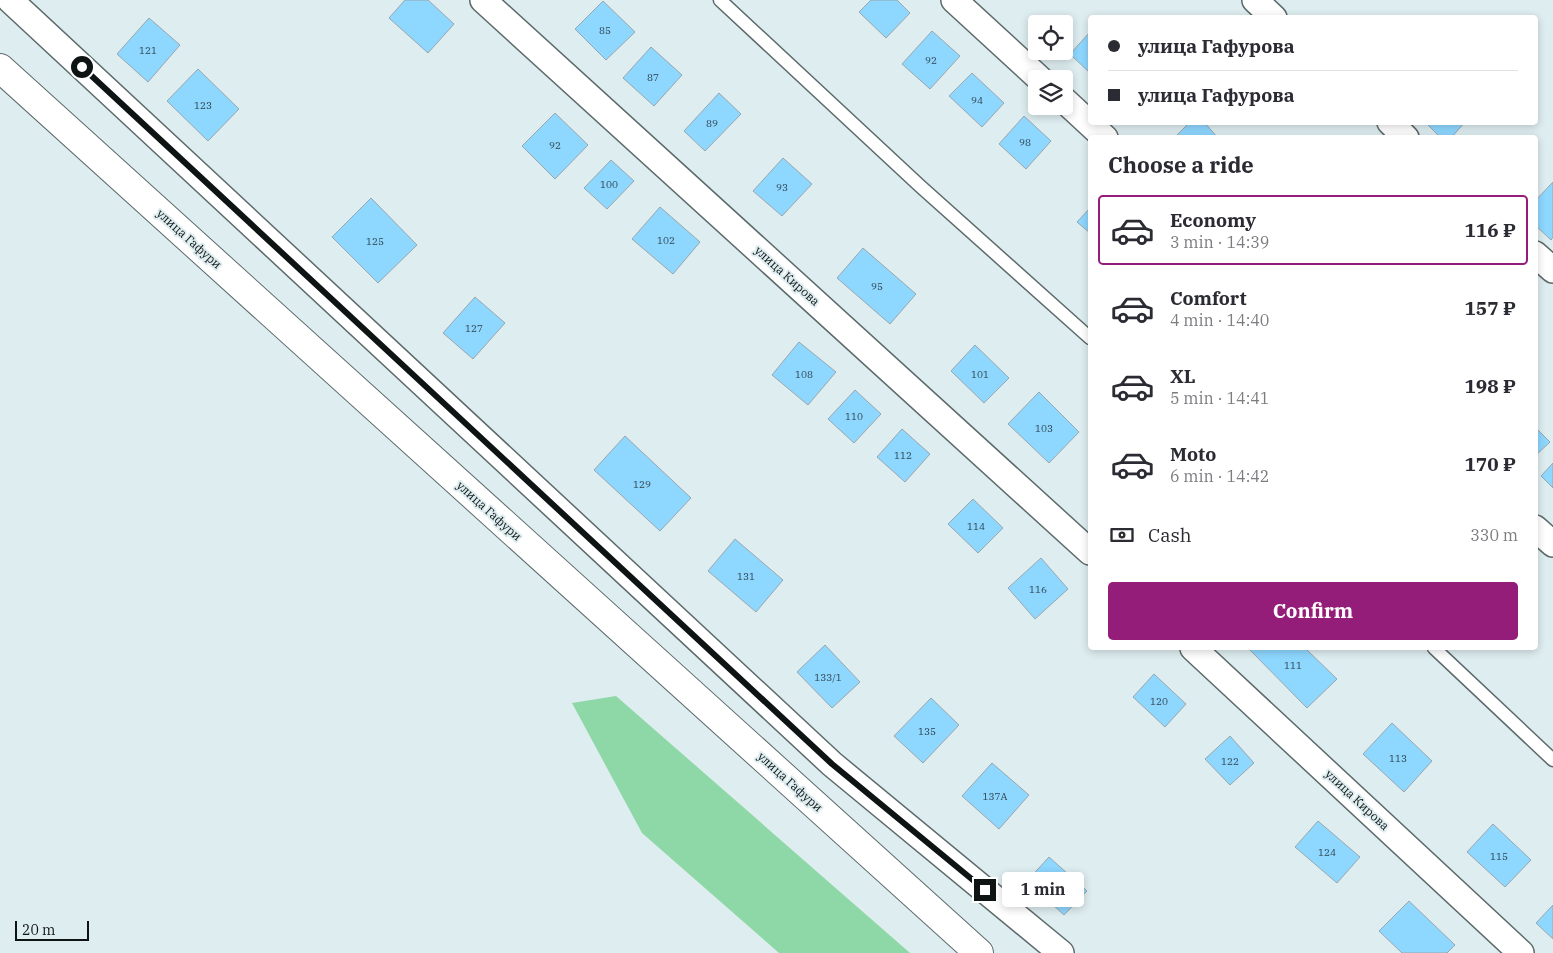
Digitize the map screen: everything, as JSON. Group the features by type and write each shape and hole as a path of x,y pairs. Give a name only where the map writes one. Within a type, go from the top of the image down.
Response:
{"main road":[{"name":"улица Гафури","path":"0,68 979,953"}],"street":[{"path":"10,0 832,764 1061,953"},
{"name":"улица Кирова","path":"483,0 1088,550"},
{"path":"954,0 1030,70"},
{"path":"1255,0 1271,15"},
{"path":"1073,108 1088,122"},
{"path":"1091,125 1102,135"},
{"path":"1393,125 1403,135"},
{"path":"1538,257 1553,270"},
{"path":"1538,531 1553,544"},
{"name":"улица Кирова","path":"1195,650 1521,953"}],"lane":[{"path":"720,0 920,186 1088,336"},
{"path":"1436,650 1553,760"}],"green space":[{"path":"616,696 910,953 779,953 642,833 572,703"}],"building":[{"path":"405,0 428,0 454,24 428,53 389,18"},
{"path":"871,0 897,0 910,13 886,38 859,12"},
{"path":"603,1 635,32 606,60 575,29"},
{"path":"149,18 180,45 148,82 117,54"},
{"path":"932,31 960,56 930,89 902,64"},
{"path":"1088,34 1088,71 1073,57 1073,51"},
{"path":"651,47 682,75 654,106 623,78"},
{"path":"198,69 239,109 208,141 167,101"},
{"path":"972,73 1004,103 982,127 949,96"},
{"path":"719,93 741,114 705,151 684,131"},
{"path":"555,113 588,145 555,179 522,146"},
{"path":"1024,116 1051,141 1026,169 999,144"},
{"path":"1187,125 1207,125 1215,135 1177,135"},
{"path":"1428,125 1462,125 1454,135 1438,135"},
{"path":"783,158 812,184 782,216 753,191"},
{"path":"611,160 634,181 607,209 584,188"},
{"path":"1553,182 1553,237 1551,240 1538,228 1538,198"},
{"path":"371,198 417,245 378,283 332,237"},
{"path":"660,207 700,242 673,274 632,239"},
{"path":"1088,210 1088,231 1077,222"},
{"path":"863,248 916,294 890,324 837,278"},
{"path":"475,297 505,323 473,359 443,333"},
{"path":"799,342 836,372 808,405 772,375"},
{"path":"975,345 1009,378 984,403 951,371"},
{"path":"855,390 881,414 854,443 828,419"},
{"path":"1039,392 1079,432 1049,463 1008,424"},
{"path":"902,429 930,454 905,482 877,457"},
{"path":"1538,430 1550,442 1538,453"},
{"path":"625,436 691,498 660,531 594,470"},
{"path":"1553,463 1553,488 1541,476"},
{"path":"973,499 1003,528 978,553 948,524"},
{"path":"735,539 783,580 756,612 708,571"},
{"path":"1041,558 1068,589 1035,619 1008,588"},
{"path":"825,645 860,682 832,708 797,672"},
{"path":"1250,650 1307,650 1337,679 1307,708"},
{"path":"1154,674 1186,704 1165,727 1133,697"},
{"path":"931,698 959,725 923,763 894,736"},
{"path":"1392,723 1432,761 1404,792 1363,754"},
{"path":"1230,736 1254,763 1230,785 1205,759"},
{"path":"992,763 1029,795 999,829 962,796"},
{"path":"1318,821 1360,857 1337,883 1295,847"},
{"path":"1493,824 1531,860 1505,887 1467,852"},
{"path":"1049,857 1087,891 1064,915 1027,881"},
{"path":"1409,901 1455,945 1447,953 1402,953 1379,931"},
{"path":"1553,905 1553,939 1536,923"}],"route":[{"path":"82,67 832,764 985,890"}]}
